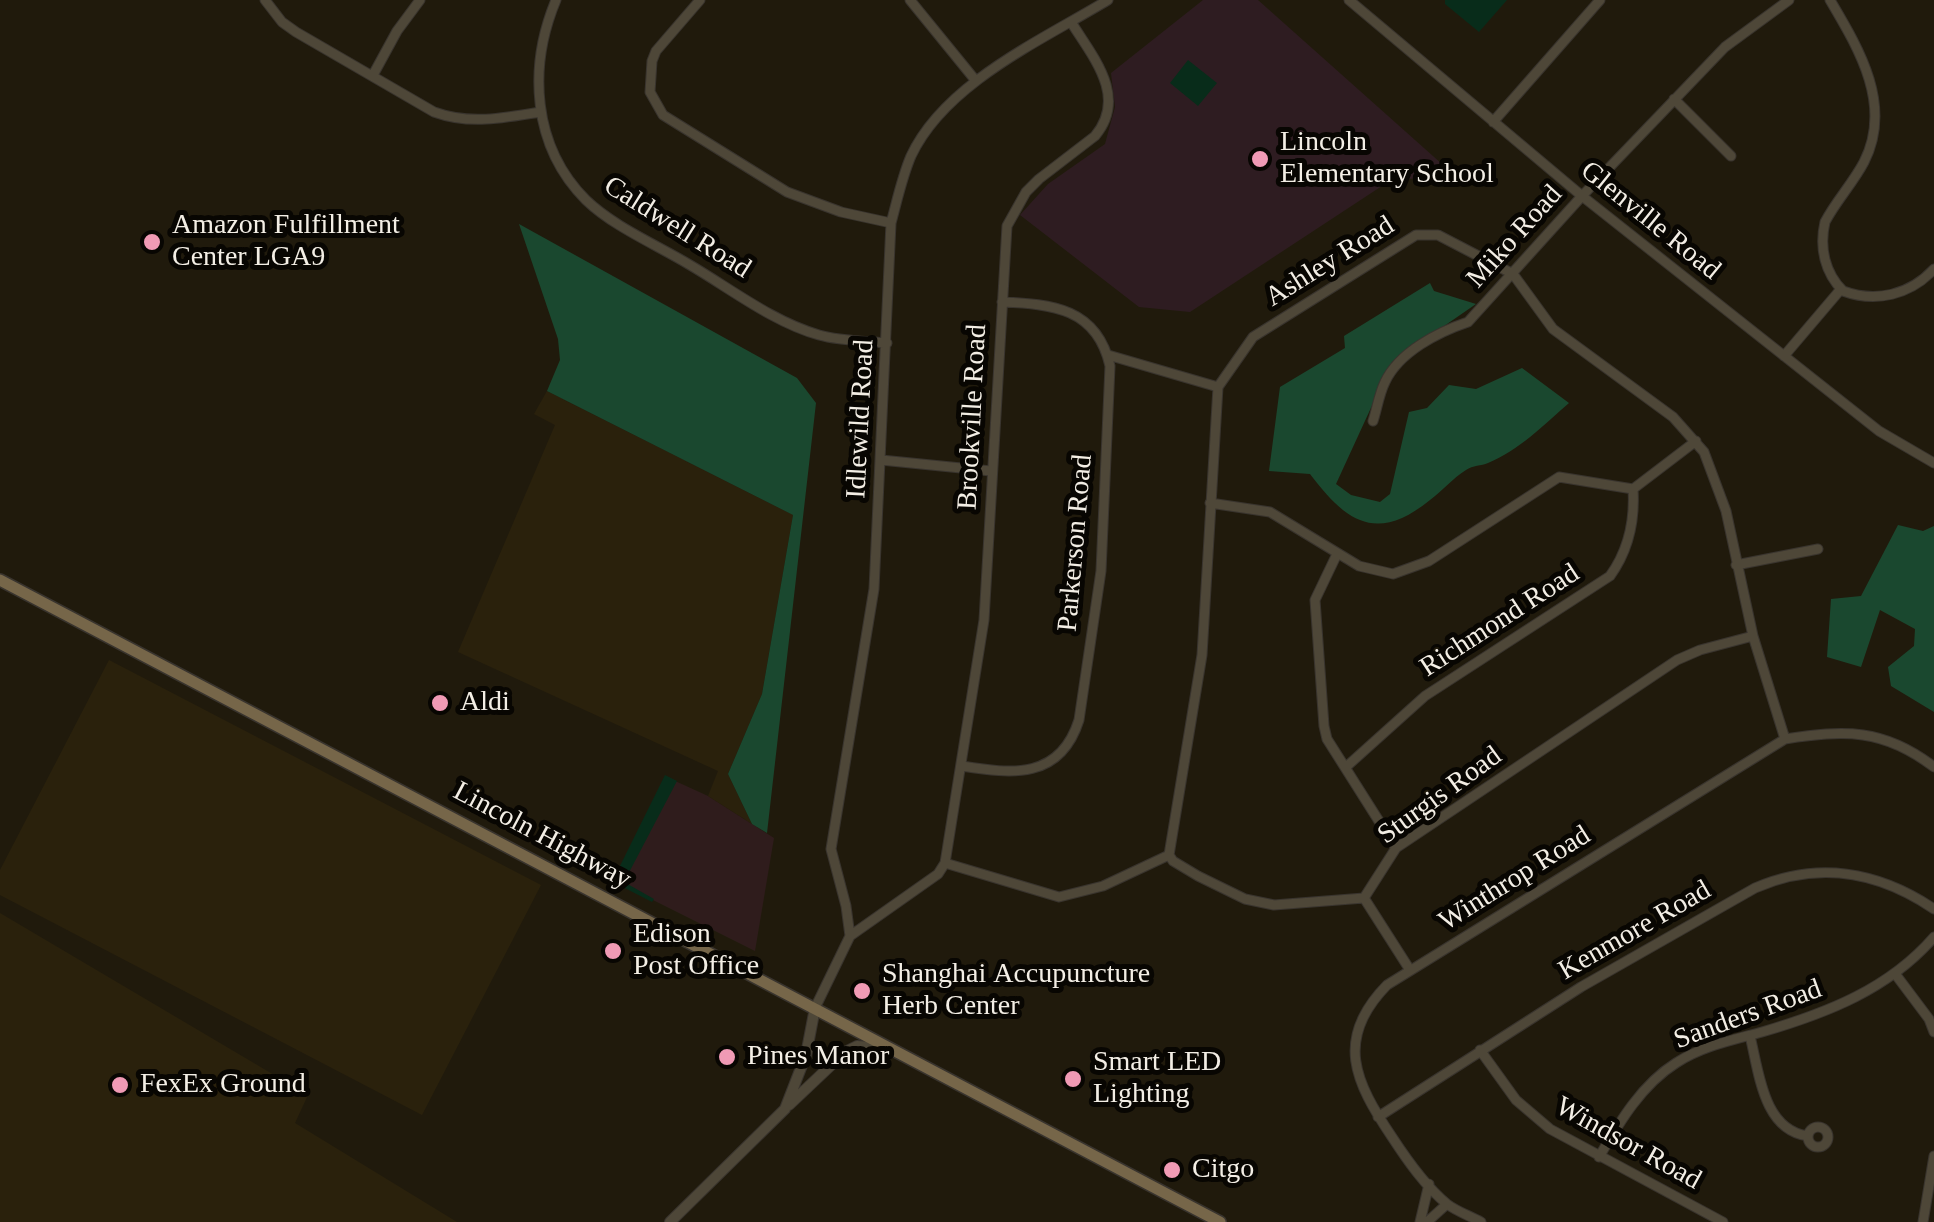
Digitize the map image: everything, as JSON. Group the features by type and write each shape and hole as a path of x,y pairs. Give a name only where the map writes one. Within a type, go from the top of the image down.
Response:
{"main road":[{"name":"Lincoln Highway","path":"0,580 1220,1222"}],"street":[{"path":"265,0 282,22 296,32 434,112 476,122 540,112"},
{"path":"373,75 420,0"},
{"name":"Caldwell Road","path":"556,0 541,45 540,112 550,148 588,202 776,315 819,335 887,343"},
{"path":"700,0 656,51 652,61 650,92 663,115 787,192 828,208 891,223"},
{"path":"910,0 976,81"},
{"name":"Idlewild Road","path":"850,936 831,850 874,589 891,223 912,156 944,107 976,81 1108,0"},
{"name":"Glenville Road","path":"1349,0 1582,196 1879,431 1931,462"},
{"path":"1493,122 1600,0"},
{"name":"Miko Road","path":"1373,422 1385,382 1402,357 1468,322 1725,47 1789,0"},
{"path":"1830,0 1861,54 1874,97 1872,141 1863,163 1832,208 1822,233 1828,272 1842,290 1858,297 1888,296 1914,286 1934,269"},
{"name":"Brookville Road","path":"945,863 984,620 1006,237 1011,215 1039,179 1095,136 1109,112 1104,75 1071,22"},
{"path":"1674,100 1731,156"},
{"name":"Ashley Road","path":"1218,387 1253,337 1416,234 1438,234 1513,274 1553,330 1674,417 1696,441 1715,476 1753,636 1785,739"},
{"path":"1784,356 1842,290"},
{"path":"1002,302 1065,309 1085,322 1108,355 1218,387 1202,655 1169,855 1198,876 1245,899 1274,905 1364,898 1410,970"},
{"name":"Parkerson Road","path":"962,766 1015,774 1032,770 1049,763 1076,731 1101,571 1108,355"},
{"path":"1210,504 1270,512 1359,566 1393,574 1429,561 1558,477 1633,489 1696,441"},
{"path":"1931,462 1934,448"},
{"path":"881,460 991,471"},
{"name":"Richmond Road","path":"1346,767 1426,696 1610,576 1624,550 1634,504 1633,489"},
{"path":"1736,565 1818,549"},
{"path":"1337,554 1315,600 1324,726 1327,739 1396,848"},
{"name":"Sturgis Road","path":"1364,898 1396,848 1678,660 1753,636"},
{"name":"Winthrop Road","path":"1481,1222 1447,1204 1428,1184 1378,1117 1360,1085 1355,1058 1359,1025 1374,998 1410,970 1785,739 1852,732 1896,744 1934,767"},
{"path":"785,1109 806,1056 815,1008 850,936 938,874 945,863 1059,896 1103,886 1169,855"},
{"name":"Kenmore Road","path":"1378,1117 1582,986 1754,888 1784,875 1848,874 1904,890 1934,909"},
{"name":"Sanders Road","path":"1599,1158 1630,1108 1676,1063 1715,1044 1828,1012 1896,975 1934,937"},
{"path":"1896,975 1934,1032"},
{"path":"1750,1036 1770,1110 1780,1124 1795,1134 1808,1136"},
{"path":"673,1221 845,1052 856,1046 892,1048"},
{"name":"Windsor Road","path":"1480,1050 1516,1100 1533,1116 1599,1158 1723,1222"},
{"path":"1924,1222 1934,1156"},
{"path":"1423,1222 1428,1184"},
{"path":"1423,1222 1447,1204"}],"shaded area":[{"name":"Lincoln Elementary School","path":"1203,0 1258,0 1452,173 1388,182 1190,312 1139,307 1020,215 1048,184 1105,144 1115,107 1111,73"},
{"path":"547,391 793,515 762,694 728,774 752,824 708,796 718,771 458,652 555,425 534,414"},
{"path":"109,660 541,885 422,1115 0,895 0,870"},
{"path":"673,780 708,796 774,838 755,951 617,882"},
{"name":"FexEx Ground","path":"0,913 308,1095 295,1123 457,1222 0,1222"}],"green space":[{"path":"1445,0 1507,0 1479,32"},
{"path":"1188,60 1217,83 1198,106 1170,83"},
{"path":"519,224 797,378 816,403 767,833 752,824 728,774 762,694 793,515 547,391 560,360 558,339"},
{"path":"1430,283 1434,291 1476,304 1392,362 1336,484 1351,495 1380,502 1390,494 1409,412 1427,408 1449,385 1476,389 1522,368 1569,403 1510,452 1469,468 1430,500 1394,521 1378,524 1350,515 1310,474 1269,471 1280,387 1345,348 1344,336"},
{"path":"1898,525 1923,531 1934,526 1934,712 1891,686 1888,667 1914,646 1915,629 1880,610 1861,667 1827,657 1831,599 1861,596"},
{"path":"665,775 677,781 624,882 654,899 652,902 617,884 616,874"}],"place":[{"name":"Lincoln Elementary School","path":"1260,159"},
{"name":"Amazon Fulfillment Center LGA9","path":"152,242"},
{"name":"Aldi","path":"440,703"},
{"name":"Edison Post Office","path":"613,951"},
{"name":"Shanghai Accupuncture Herb Center","path":"862,991"},
{"name":"Pines Manor","path":"727,1057"},
{"name":"Smart LED Lighting","path":"1073,1079"},
{"name":"FexEx Ground","path":"120,1085"},
{"name":"Citgo","path":"1172,1170"}]}
